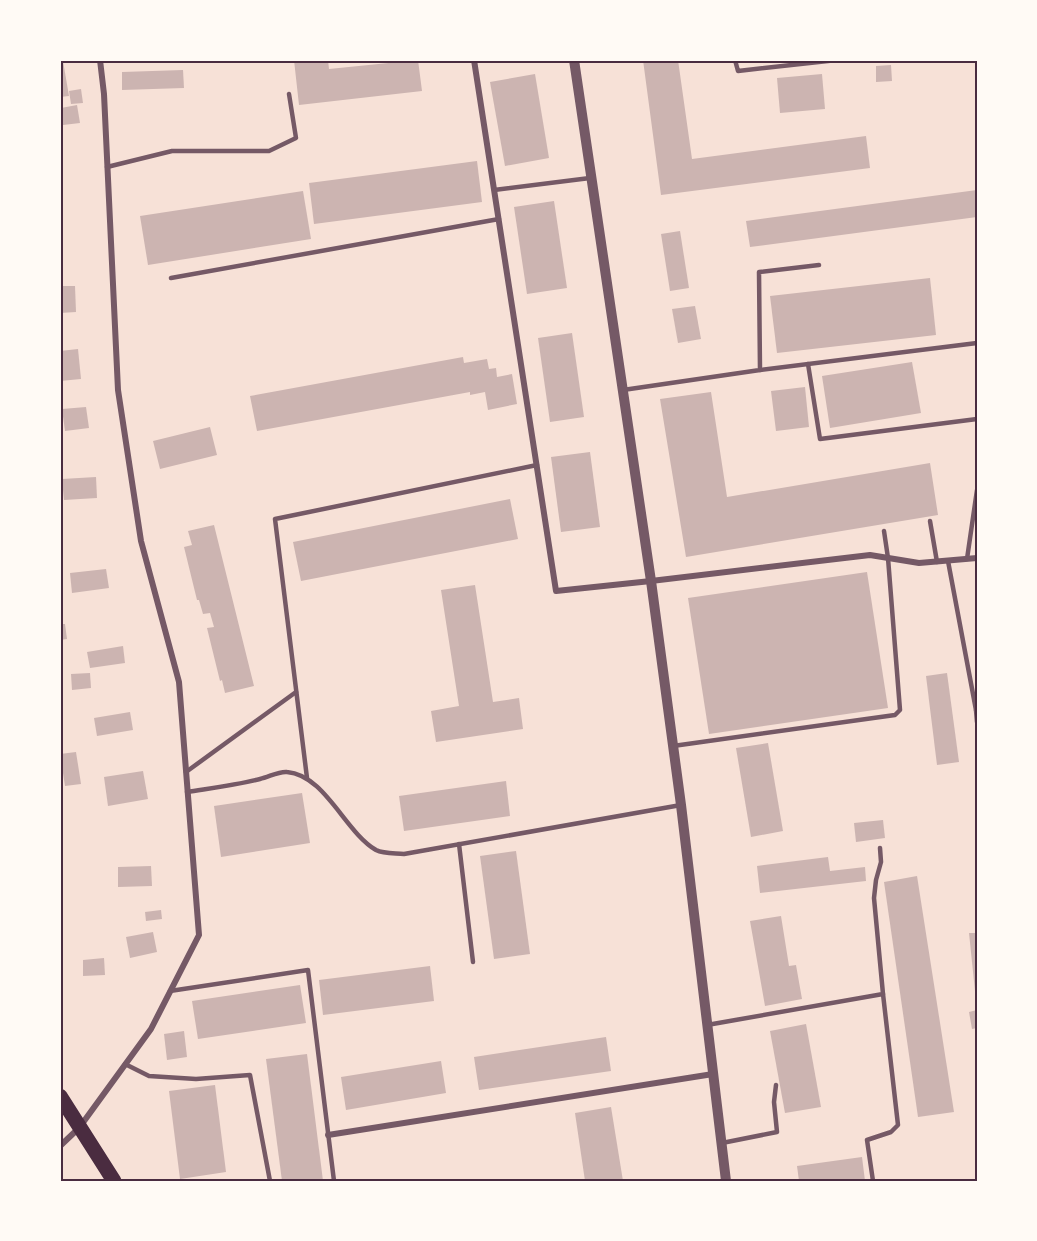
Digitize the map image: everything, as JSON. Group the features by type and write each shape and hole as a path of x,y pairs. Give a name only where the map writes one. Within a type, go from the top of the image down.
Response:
{"main road":[{"path":"60,1096 114,1181"}],"street":[{"path":"60,1146 80,1128 151,1029 199,935 178,682 141,541 118,390 108,167 100,60"},
{"path":"474,60 556,591 870,555 919,563 977,558"},
{"path":"574,60 651,581 681,805 726,1181"},
{"path":"328,1136 713,1074"}],"lane":[{"path":"735,60 738,71 837,60"},
{"path":"108,167 172,151 269,151 296,138 289,94"},
{"path":"494,190 592,177"},
{"path":"171,278 499,219"},
{"path":"760,370 759,272 819,265"},
{"path":"623,390 977,343"},
{"path":"807,364 820,439 977,419"},
{"path":"307,778 275,519 537,465"},
{"path":"967,559 977,490"},
{"path":"930,521 937,561"},
{"path":"673,746 895,715 900,710 884,531"},
{"path":"948,561 977,722"},
{"path":"186,772 296,692"},
{"path":"187,792 260,779 285,772 307,778 326,796 364,840 377,850 404,854 681,805"},
{"path":"459,844 473,962"},
{"path":"873,1181 867,1140 891,1132 898,1125 874,898 880,848"},
{"path":"170,991 308,970 334,1181"},
{"path":"708,1025 883,994"},
{"path":"125,1064 149,1076 196,1079 250,1075 270,1181"},
{"path":"722,1143 777,1132 774,1102 776,1086"}],"building":[{"path":"294,60 328,60 329,69 418,60 422,91 299,105"},
{"path":"643,60 678,60 692,159 866,136 870,168 661,195"},
{"path":"63,61 69,96 60,97 60,62"},
{"path":"891,65 892,81 876,82 876,66"},
{"path":"183,70 184,88 122,90 122,72"},
{"path":"535,74 549,158 505,166 490,82"},
{"path":"822,74 825,109 780,113 777,78"},
{"path":"81,89 83,103 71,104 69,91"},
{"path":"77,105 80,123 63,125 61,108"},
{"path":"477,161 482,202 314,224 309,183"},
{"path":"977,190 977,217 750,247 746,221"},
{"path":"303,191 311,239 148,265 140,216"},
{"path":"554,201 567,288 527,294 514,207"},
{"path":"680,231 689,288 670,291 661,234"},
{"path":"930,278 936,335 777,353 770,296"},
{"path":"60,286 75,286 76,312 60,313"},
{"path":"695,306 701,339 678,343 672,309"},
{"path":"572,333 584,417 550,422 538,338"},
{"path":"78,349 81,379 60,381 60,351"},
{"path":"463,357 464,363 487,359 489,369 496,368 497,377 512,374 517,404 488,410 485,392 470,395 470,392 257,431 250,396"},
{"path":"912,362 921,413 830,428 822,376"},
{"path":"805,387 809,427 776,431 771,391"},
{"path":"711,392 727,497 930,463 938,515 686,557 660,399"},
{"path":"86,407 89,428 65,431 62,409"},
{"path":"210,427 217,455 160,469 153,441"},
{"path":"590,452 600,527 561,532 551,457"},
{"path":"96,477 97,498 64,500 62,479"},
{"path":"510,499 518,539 301,581 293,542"},
{"path":"214,525 254,686 225,693 207,628 214,627 210,613 203,614 199,600 197,600 184,547 192,545 188,531"},
{"path":"106,569 109,588 72,593 70,573"},
{"path":"867,572 888,708 709,734 688,598"},
{"path":"475,585 493,702 519,698 523,729 436,742 431,711 459,706 441,590"},
{"path":"60,624 65,624 67,639 60,640"},
{"path":"123,646 125,663 90,668 87,652"},
{"path":"90,673 91,688 72,690 71,674"},
{"path":"947,673 959,762 937,765 926,676"},
{"path":"130,712 133,730 97,736 94,718"},
{"path":"768,743 783,831 751,837 736,748"},
{"path":"76,752 81,784 65,786 60,754"},
{"path":"143,771 148,799 108,806 104,777"},
{"path":"506,781 510,816 404,831 399,796"},
{"path":"302,793 310,843 221,857 214,806"},
{"path":"883,820 885,838 856,842 854,823"},
{"path":"516,851 530,954 494,959 480,856"},
{"path":"828,857 830,871 865,867 866,881 760,893 757,866"},
{"path":"151,866 152,886 118,887 118,867"},
{"path":"917,876 954,1112 918,1117 884,882"},
{"path":"161,910 162,919 146,921 145,912"},
{"path":"781,916 789,966 796,965 802,999 765,1006 750,921"},
{"path":"153,932 157,952 130,958 126,937"},
{"path":"969,933 977,933 977,991 975,991"},
{"path":"104,958 105,975 83,976 83,960"},
{"path":"430,966 434,1001 323,1015 319,980"},
{"path":"300,985 306,1023 198,1039 192,1001"},
{"path":"977,1010 977,1028 972,1029 969,1012"},
{"path":"806,1024 821,1107 785,1113 770,1031"},
{"path":"184,1031 187,1057 167,1060 164,1034"},
{"path":"606,1037 611,1071 479,1090 474,1057"},
{"path":"307,1054 323,1181 282,1181 266,1059"},
{"path":"441,1061 446,1093 346,1110 341,1077"},
{"path":"215,1085 226,1172 180,1179 169,1091"},
{"path":"611,1107 623,1181 585,1181 575,1113"},
{"path":"862,1157 865,1181 799,1181 797,1166"}]}
